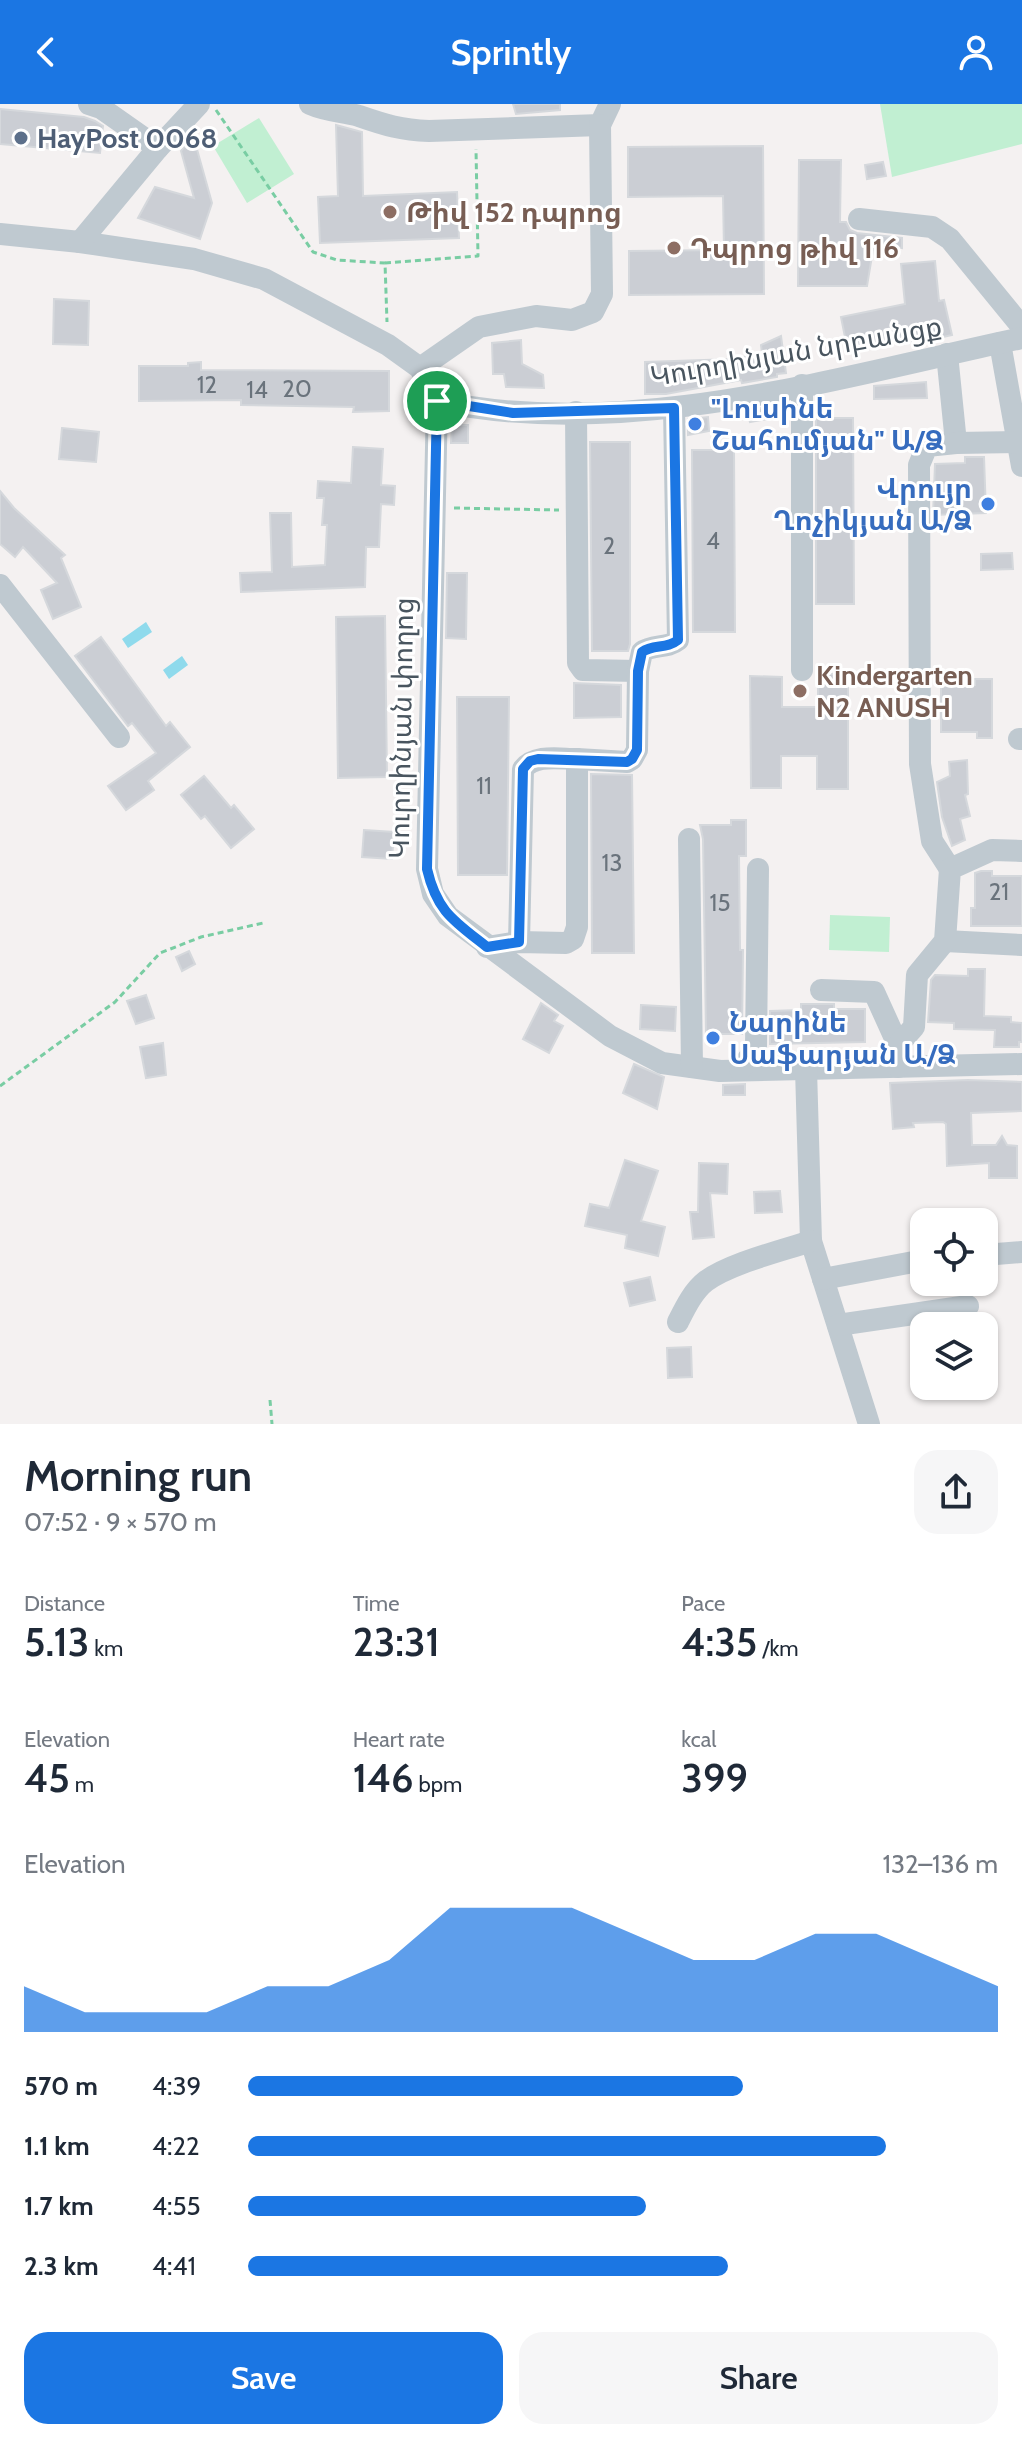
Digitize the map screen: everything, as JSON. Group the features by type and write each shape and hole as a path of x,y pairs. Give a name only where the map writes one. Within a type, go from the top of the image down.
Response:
{"street":[{"path":"89,104 101,108 158,148"},
{"path":"310,104 328,112 357,115 378,124 406,130 600,125"},
{"path":"420,368 479,327 536,316 572,320 593,312 602,294 600,125 610,104"},
{"path":"80,242 197,106"},
{"path":"859,219 932,227 950,239 1022,327"},
{"name":"Կուրղինյան փողոց","path":"0,234 194,259 264,279 388,345 420,368 437,401 427,869 433,894 448,916 610,1036 662,1063 740,1070 806,1069 898,1056 1022,1064"},
{"path":"1011,340 1022,466"},
{"name":"Կուրղինյան նրբանցք","path":"437,401 513,413 674,408 802,385 1011,340"},
{"path":"947,354 956,443"},
{"path":"802,385 802,670"},
{"path":"519,942 523,769 530,761 538,759 627,762 632,759 637,750 638,671 642,652 648,648 670,646 678,640 674,408"},
{"path":"576,412 578,663 583,670 638,671"},
{"path":"898,1056 914,1027 917,975 945,941 950,869 932,841 920,764 919,465 927,446 1020,442"},
{"path":"0,585 119,737"},
{"path":"487,947 519,942 566,943 573,939 577,927 577,759"},
{"path":"689,839 692,1067"},
{"path":"950,869 992,850 1022,851"},
{"path":"740,1070 756,1048 758,869"},
{"path":"945,941 1022,945"},
{"path":"821,990 874,992 898,1056"},
{"path":"806,1069 811,1241 869,1424"},
{"path":"678,1322 704,1282 722,1272 811,1241"},
{"path":"998,1254 1022,1252"},
{"path":"823,1279 910,1263"},
{"path":"838,1325 968,1306"}],"path":[{"path":"197,106 313,252 337,260 385,263 478,256 475,130"},
{"path":"385,263 388,345"},
{"path":"435,508 577,510"},
{"path":"0,1086 115,1002 160,953 201,937 263,923"},
{"path":"270,1400 272,1424"}],"green space":[{"path":"880,104 1022,104 1022,144 892,177"},
{"path":"259,118 294,174 247,203 213,146"},
{"path":"830,915 890,917 889,952 829,950"}],"water":[{"path":"146,622 152,632 128,648 122,639"},
{"path":"182,656 188,665 169,679 163,670"}],"building":[{"path":"513,104 560,104 560,110 516,114"},
{"path":"0,109 84,117 95,121 103,126 100,153 0,144"},
{"path":"336,125 362,132 363,196 457,192 459,238 320,243 318,197 338,196"},
{"path":"193,135 212,203 200,239 138,218 155,187 194,198 181,151"},
{"name":"Դպրոց թիվ 116","path":"763,146 764,294 629,295 629,251 724,250 723,196 628,197 628,147"},
{"path":"799,160 841,160 840,222 846,222 850,230 857,233 902,238 902,248 874,244 867,286 798,286"},
{"path":"883,162 886,176 867,179 865,165"},
{"path":"935,261 939,301 944,300 952,335 912,344 910,335 847,347 841,317 905,304 901,264"},
{"path":"54,299 89,301 88,345 53,344"},
{"path":"781,336 786,373 777,374 777,377 742,383 741,380 666,394 645,394 645,362 734,359 762,353 761,345"},
{"path":"521,340 522,364 543,375 544,388 506,387 504,374 493,374 492,343"},
{"path":"201,362 201,370 389,371 389,411 353,412 354,407 241,405 241,400 139,401 139,366 188,366 188,363"},
{"path":"926,382 927,398 874,399 874,386"},
{"path":"782,404 784,416 750,422 747,411"},
{"path":"708,417 709,431 688,435 688,419"},
{"path":"816,418 853,418 854,604 816,604"},
{"path":"452,425 468,425 468,443 451,443"},
{"path":"62,428 99,432 96,462 59,459"},
{"path":"590,442 630,442 628,651 592,651"},
{"path":"353,447 383,449 381,485 395,486 394,505 381,504 379,547 366,547 365,587 241,592 240,573 272,572 270,513 291,513 292,567 325,565 327,525 322,525 324,498 317,498 318,481 351,483"},
{"path":"692,450 734,450 735,632 693,632"},
{"path":"965,457 984,457 986,513 933,515 935,464 965,463"},
{"path":"0,491 65,555 61,558 81,607 53,619 41,590 57,583 23,547 15,557 0,544"},
{"path":"1012,553 1013,569 981,570 981,554"},
{"path":"447,573 467,573 466,639 446,638"},
{"path":"385,616 387,777 338,778 336,617"},
{"path":"101,637 166,726 170,722 190,747 148,781 154,790 126,810 108,786 156,753 132,723 128,726 75,656"},
{"path":"818,674 848,674 848,789 817,789 817,756 781,756 781,788 751,788 750,676 782,677 782,707 818,707"},
{"path":"975,679 992,679 992,738 977,738 977,732 941,732 941,686 975,685"},
{"path":"574,683 621,685 621,717 574,718"},
{"path":"457,697 509,697 507,875 458,875"},
{"path":"967,760 968,794 965,795 970,816 960,819 965,840 952,846 942,817 937,782 950,776 949,762"},
{"path":"591,774 632,775 634,953 592,953"},
{"path":"204,776 254,829 231,848 205,816 201,819 181,795"},
{"path":"731,820 746,820 746,856 739,856 740,950 743,950 742,1034 706,1034 703,839 700,825 731,825"},
{"path":"364,830 394,832 392,859 362,857"},
{"path":"992,871 992,876 1022,876 1022,926 971,926 971,908 975,908 975,873"},
{"path":"189,951 195,964 182,971 176,957"},
{"path":"968,969 985,969 984,1016 1011,1017 1011,1022 1022,1023 1019,1047 994,1047 995,1030 954,1029 954,1023 928,1022 931,980 935,975 968,976"},
{"path":"146,995 154,1018 136,1024 127,1001"},
{"path":"541,1003 558,1015 554,1021 563,1026 549,1053 523,1039"},
{"path":"801,1004 834,1004 834,1009 865,1009 865,1042 770,1044 770,1011 801,1010"},
{"path":"641,1005 676,1007 675,1031 640,1029"},
{"path":"163,1043 166,1075 146,1078 140,1047"},
{"path":"634,1064 664,1077 657,1109 623,1093"},
{"path":"968,1080 1022,1082 1022,1111 971,1113 972,1145 996,1145 1002,1136 1007,1145 1017,1146 1017,1178 989,1178 989,1163 947,1166 946,1124 943,1122 913,1123 914,1127 893,1129 890,1083"},
{"path":"745,1084 745,1095 723,1095 723,1085"},
{"path":"625,1160 658,1171 641,1221 665,1227 658,1256 625,1248 627,1235 585,1226 590,1204 609,1208"},
{"path":"699,1163 728,1164 727,1194 710,1193 714,1237 693,1239 690,1212 698,1212"},
{"path":"780,1191 782,1212 755,1213 754,1192"},
{"path":"650,1277 655,1300 630,1306 624,1283"},
{"path":"691,1347 692,1377 668,1378 667,1348"}],"place":[{"name":"HayPost 0068","path":"21,138"},
{"name":"Թիվ 152 դպրոց","path":"390,212"},
{"name":"Դպրոց թիվ 116","path":"674,248"},
{"name":"\"Լուսինե Շահումյան\" Ա/Ձ","path":"695,424"},
{"name":"Վրույր Ղոչիկյան Ա/Ձ","path":"988,504"},
{"name":"Kindergarten N2 ANUSH","path":"800,691"},
{"name":"Նարինե Սաֆարյան Ա/Ձ","path":"713,1038"}],"route":[{"path":"437,401 513,413 674,408 678,640 670,646 648,648 642,652 638,671 637,750 632,759 627,762 538,759 530,761 523,769 519,942 487,947 448,916 433,894 427,869 437,401"}]}
